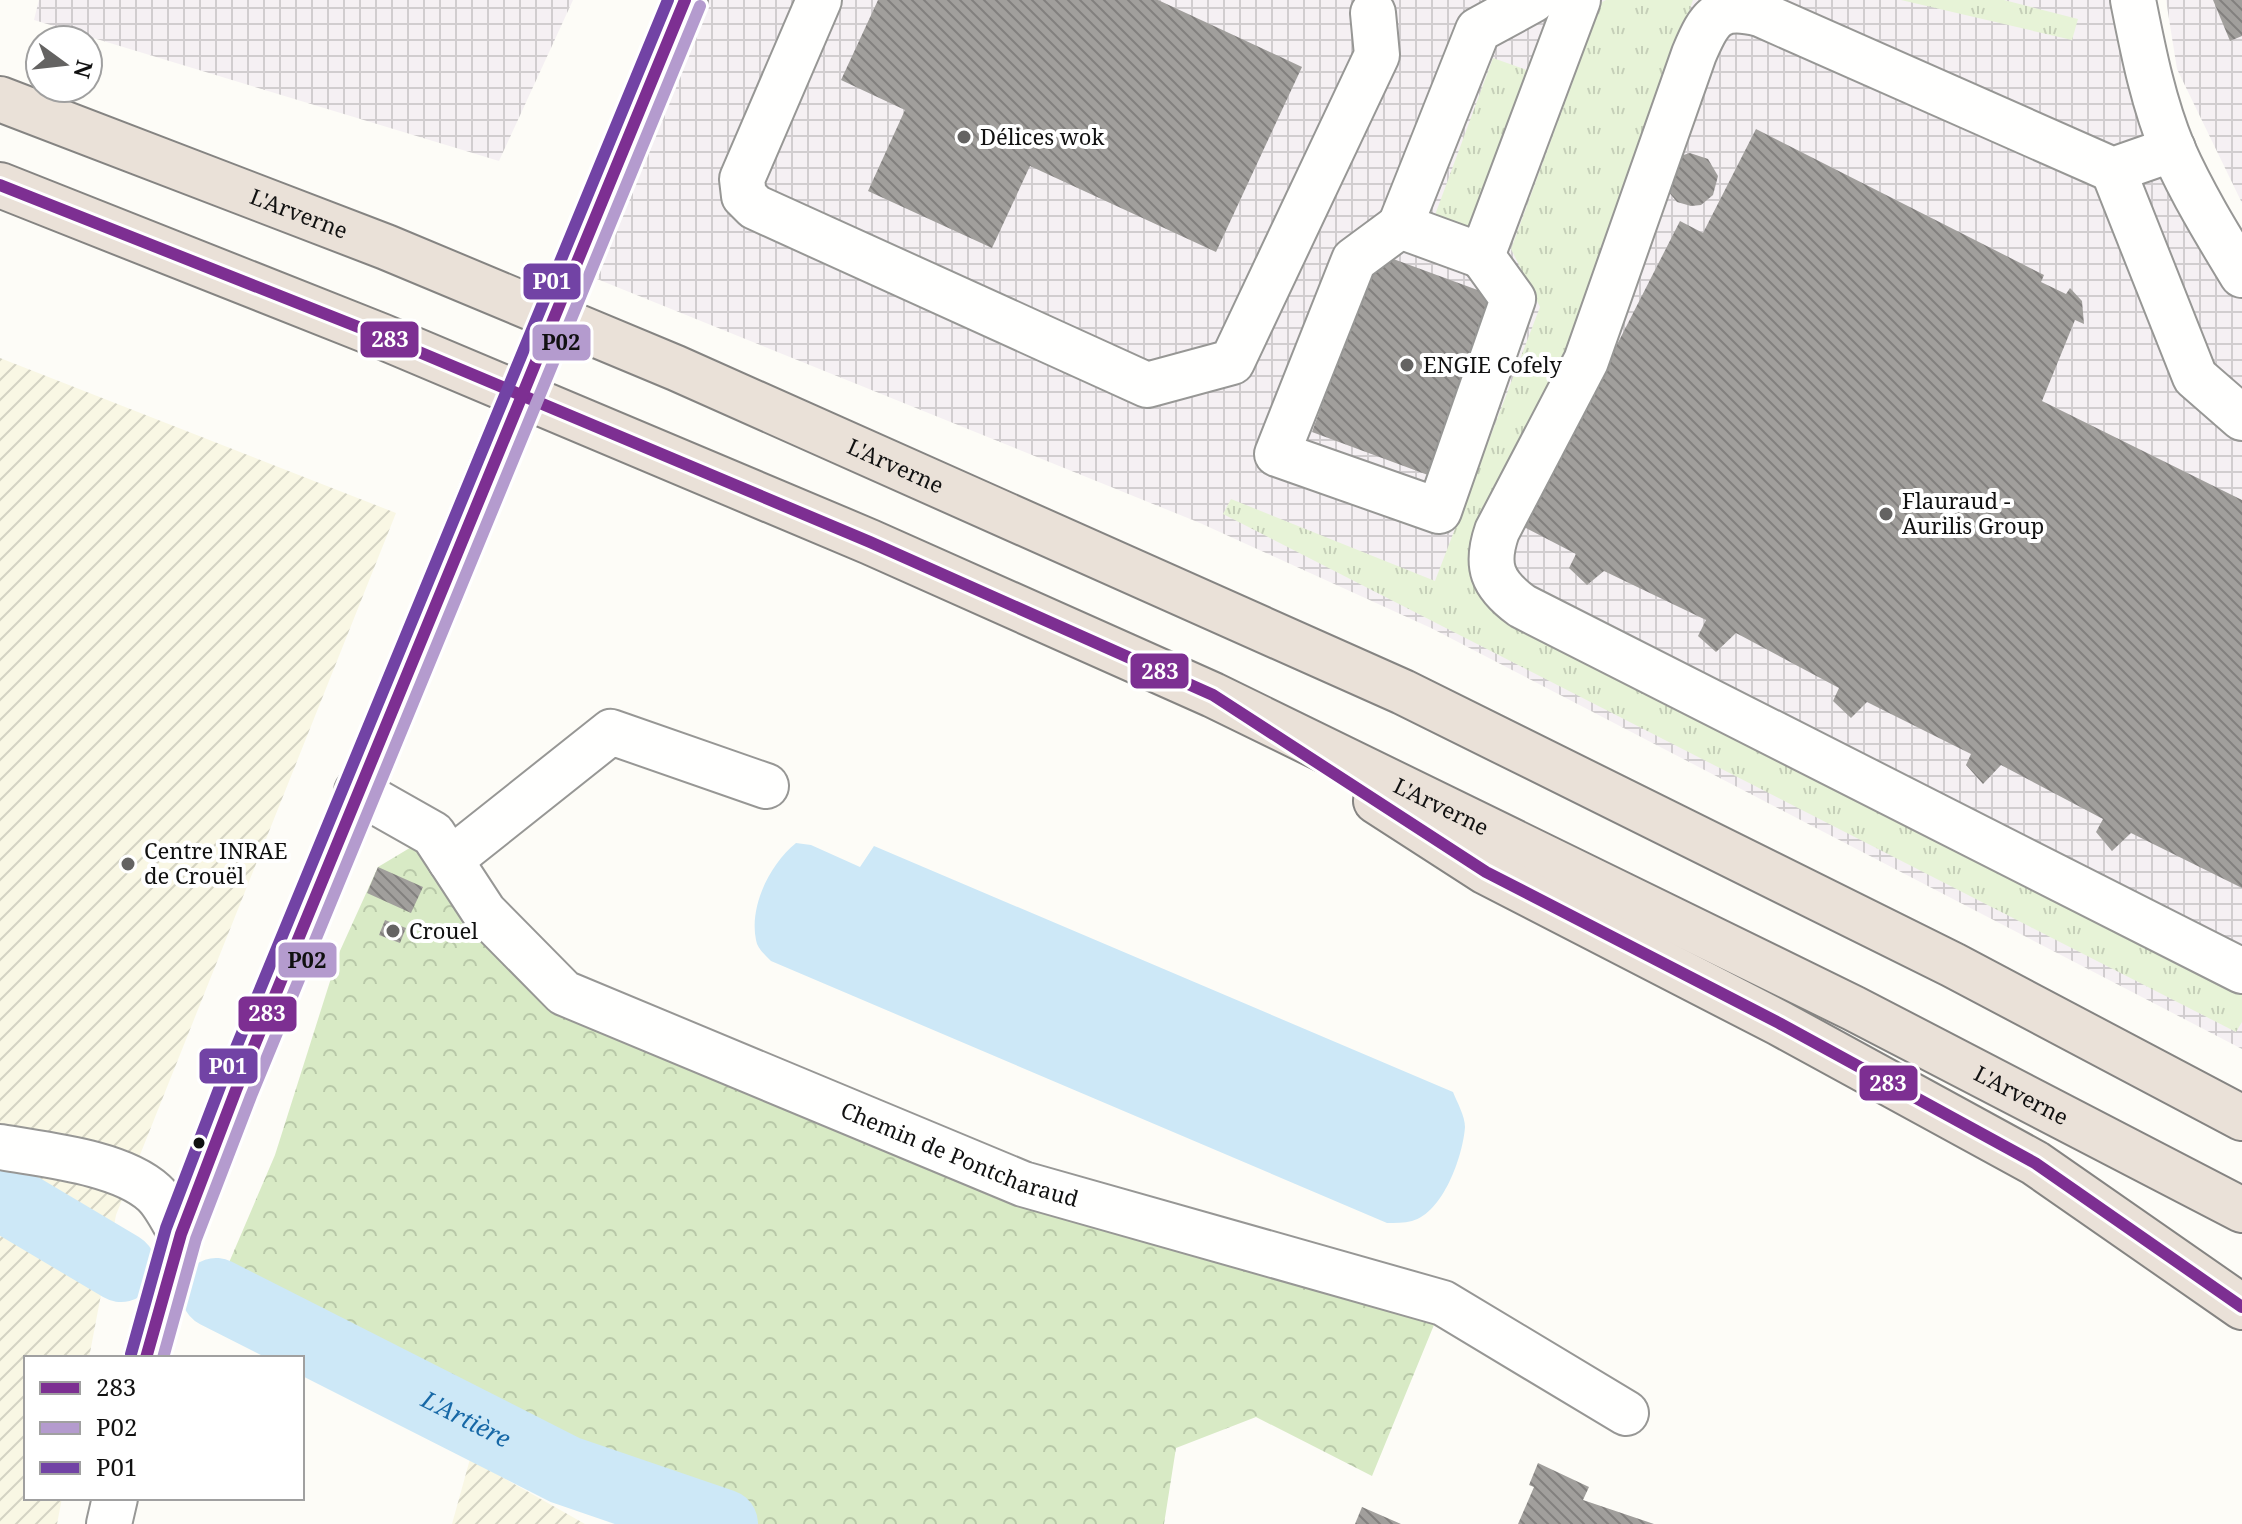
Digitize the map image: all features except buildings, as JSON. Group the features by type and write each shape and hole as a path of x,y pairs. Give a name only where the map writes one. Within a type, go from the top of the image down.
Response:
{"highway":[{"name":"L'Arverne","path":"0,99 386,247 676,368 1388,686 1953,965 2242,1118"},
{"name":"L'Arverne","path":"0,185 381,336 870,542 1213,695 1853,1008 2242,1210"},
{"path":"1213,695 1486,872 1779,1023 2035,1163 2242,1307"}],"street":[{"path":"147,1356 181,1234 357,791 685,0"},
{"path":"819,0 742,179 744,196 755,207 1147,385 1232,362 1377,55 1368,4"},
{"path":"1400,226 1482,256 1513,299 1439,511 1277,454 1354,260 1400,226 1478,30 1533,0"},
{"path":"1482,256 1578,0"},
{"path":"2133,0 2148,74 2173,149 2209,221 2242,275"},
{"path":"2173,149 2113,170 1760,14 1734,8 1716,15 1705,28 1694,54 1586,361 1497,531 1490,553 1491,575 1503,592 1522,606 2242,971"},
{"path":"2113,170 2195,377 2242,418"},
{"path":"450,860 611,732 766,786"},
{"name":"Chemin de Pontcharaud","path":"357,791 433,834 484,912 564,993 1023,1184 1443,1303 1626,1413"},
{"path":"0,1147 62,1158 136,1178 156,1195 181,1234"},
{"path":"109,1524 115,1500"}],"shaded area":[{"path":"39,0 573,0 499,161 104,41 104,24 47,24 34,20"},
{"path":"703,0 2112,0 2242,295 2242,1049 1431,628 1200,523 597,279"},
{"path":"2166,0 2242,0 2242,203 2177,69"},
{"name":"Centre INRAE de Crouël","path":"0,358 396,513 116,1215 89,1356 24,1356 24,1500 62,1500 57,1524 0,1524"},
{"path":"470,1459 585,1524 452,1524"}],"green space":[{"path":"1693,0 1567,359 1476,569 2242,987 2242,1022 2236,1032 1223,514 1231,499 1435,581 1540,307 1511,249 1602,2"},
{"path":"1901,0 2004,0 2078,19 2072,40"},
{"path":"1493,58 1532,72 1473,229 1435,215"},
{"path":"433,834 564,993 1023,1184 1443,1303 1372,1476 1256,1417 1176,1448 1164,1524 723,1524 565,1469 216,1293 275,1155 339,953 378,867"}],"water":[{"path":"796,843 811,845 860,867 874,846 1453,1092 1465,1127 1456,1167 1449,1182 1433,1207 1423,1216 1409,1222 1387,1223 771,961 757,943 756,913 770,874"}],"waterway":[{"name":"L'Artière","path":"0,1195 121,1267"},
{"name":"L'Artière","path":"216,1293 565,1470 723,1524"}],"transit line":[{"name":"P01","path":"131,1354 166,1228 221,1084 668,0"},
{"name":"283","path":"147,1356 181,1234 236,1090 685,0"},
{"name":"P02","path":"164,1356 196,1239 251,1096 700,6"},
{"name":"283","path":"0,185 381,336 870,542 1213,695 1486,872 1779,1023 2035,1163 2242,1307"}],"place":[{"name":"Délices wok","path":"964,137"},
{"name":"ENGIE Cofely","path":"1407,365"},
{"name":"Flauraud - Aurilis Group","path":"1886,514"},
{"name":"Centre INRAE de Crouël","path":"128,864"},
{"name":"Crouel","path":"393,931"}]}
